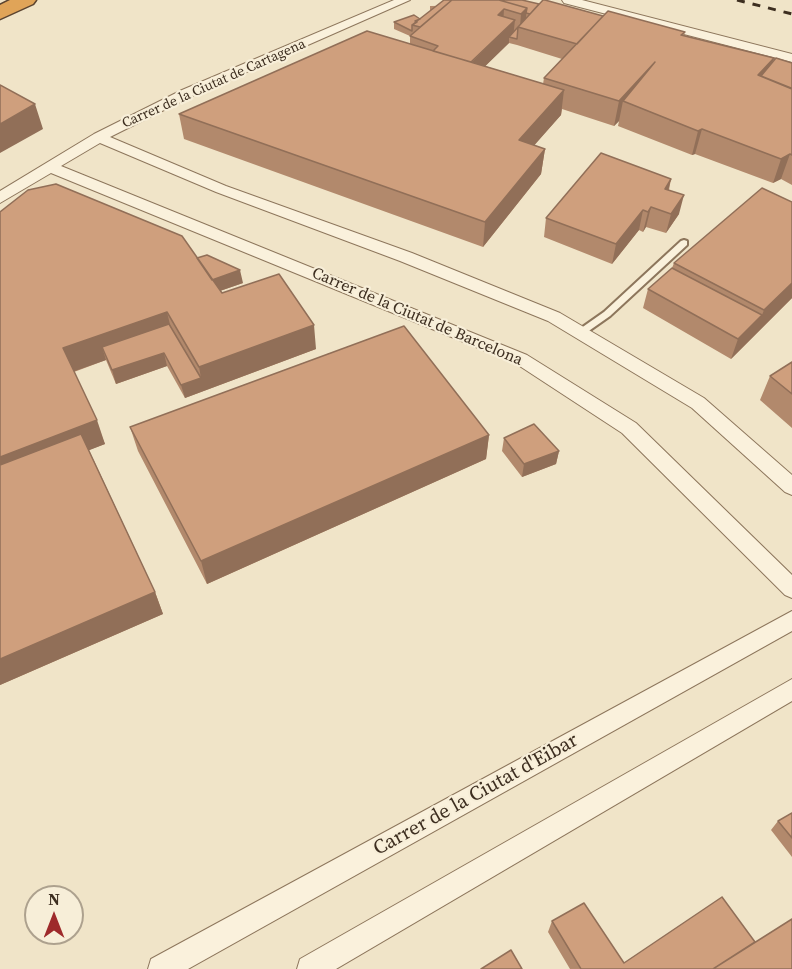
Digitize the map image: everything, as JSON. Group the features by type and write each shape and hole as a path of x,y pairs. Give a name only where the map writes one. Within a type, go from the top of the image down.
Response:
{"highway":[{"path":"0,13 26,0"}],"street":[{"name":"Carrer de la Ciutat de Cartagena","path":"0,198 99,137 187,93 404,0"},
{"path":"568,0 792,58"},
{"path":"99,137 221,189 406,257 554,318 698,403 792,487"},
{"name":"Carrer de la Ciutat de Barcelona","path":"50,166 521,358 629,428 792,589"},
{"name":"Carrer de la Ciutat d'Eibar","path":"161,969 792,620"},
{"path":"310,969 792,689"}],"lane":[{"path":"580,333 608,314 684,243"}],"building":[{"path":"444,0 452,0 420,27 412,25"},
{"path":"452,0 499,0 527,8 521,14 504,9 498,15 515,20 471,62 433,51 438,46 410,36"},
{"path":"499,0 522,0 539,4 530,14 526,13 527,8"},
{"path":"543,0 603,16 577,44 518,27"},
{"path":"608,11 685,32 681,35 774,58 758,75 792,89 792,155 781,159 702,129 698,131 623,101 655,62 619,101 544,78"},
{"path":"414,15 420,19 412,25 412,31 394,22"},
{"path":"518,27 517,39 509,37"},
{"path":"367,31 564,90 519,140 545,149 485,222 179,114"},
{"path":"776,58 792,63 792,88 761,76"},
{"path":"0,85 35,104 0,124"},
{"path":"601,153 671,179 665,189 684,195 671,214 651,207 648,212 643,210 616,244 546,218"},
{"path":"56,184 182,236 222,293 279,274 314,325 199,367 167,312 63,348 97,420 0,457 0,212 28,190"},
{"path":"762,188 792,202 792,283 764,310 674,263"},
{"path":"207,255 240,270 212,280 197,258"},
{"path":"672,268 762,315 738,339 648,289"},
{"path":"169,324 201,378 181,385 164,353 112,370 102,347"},
{"path":"404,326 489,435 201,561 130,427"},
{"path":"792,362 792,394 770,376"},
{"path":"534,424 559,451 524,464 504,438"},
{"path":"81,434 155,592 0,659 0,465"},
{"path":"792,813 792,838 778,821"},
{"path":"722,897 755,942 713,969 581,969 552,921 584,903 624,963"},
{"path":"792,919 792,969 713,969"},
{"path":"511,950 522,969 481,969"}],"railway":[{"path":"737,0 792,14"}]}
